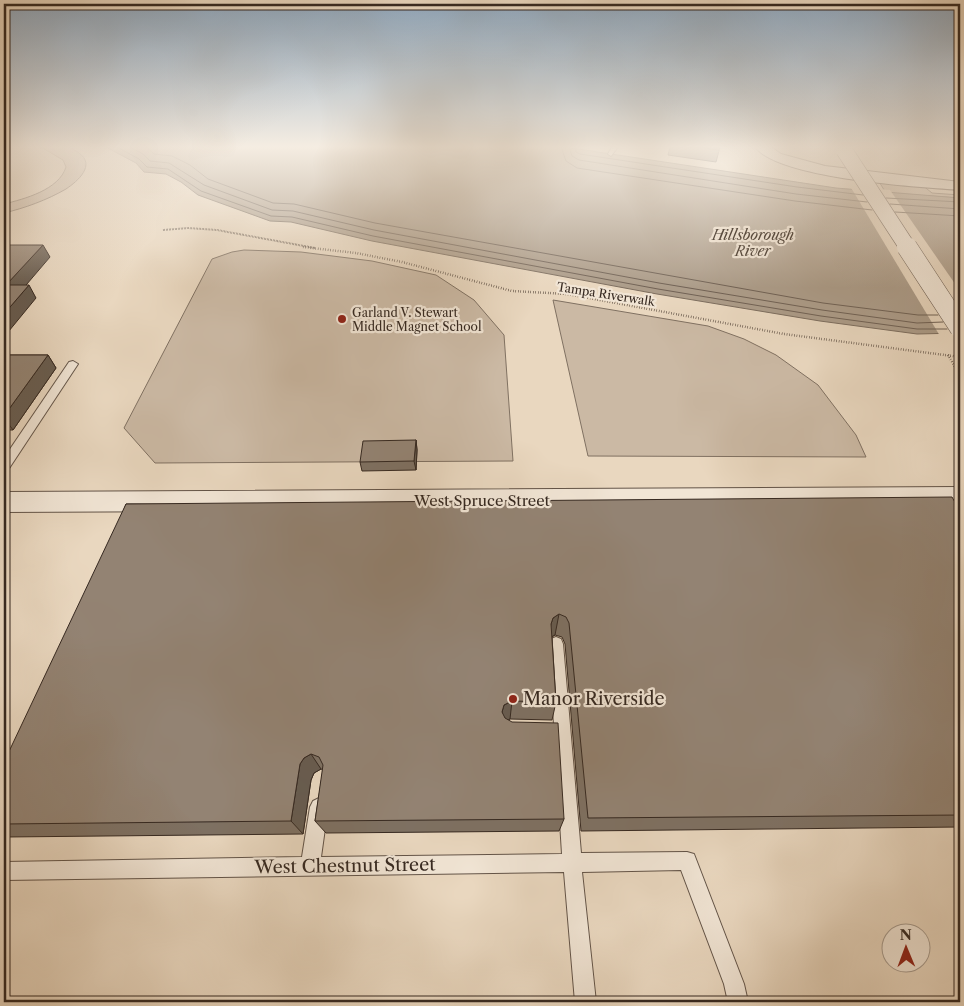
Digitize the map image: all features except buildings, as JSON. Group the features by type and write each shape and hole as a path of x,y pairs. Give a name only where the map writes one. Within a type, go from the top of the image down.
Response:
{"street":[{"path":"873,194 960,328"},
{"name":"West Spruce Street","path":"4,502 141,510 960,497"}],"lane":[{"path":"4,467 73,364"},
{"path":"556,644 572,863 586,1002"},
{"path":"545,730 563,730"},
{"path":"310,866 321,788"},
{"name":"West Chestnut Street","path":"4,870 687,861 734,984 738,1002"}],"path":[{"name":"Tampa Riverwalk","path":"163,230 188,228 217,230 301,247 366,255 402,262 512,291 567,294 784,334 960,357"},
{"path":"948,355 960,375"}],"shaded area":[{"path":"35,194 57,194 20,209 4,213 4,204"},
{"path":"900,194 945,194 960,195 960,198"},
{"path":"244,250 301,252 372,261 436,275 474,300 504,335 513,461 155,463 124,428 212,259"},
{"path":"553,300 708,326 744,339 776,355 818,385 856,435 866,457 588,456"}],"water":[{"name":"Hillsborough River","path":"197,194 910,194 960,198 960,333 917,334 820,321 657,294 372,241 291,222 270,221"}],"pier":[{"path":"855,194 893,194 960,291 960,336 940,336"}],"place":[{"name":"Garland V. Stewart Middle Magnet School","path":"342,319"},
{"name":"Manor Riverside","path":"513,699"}]}
